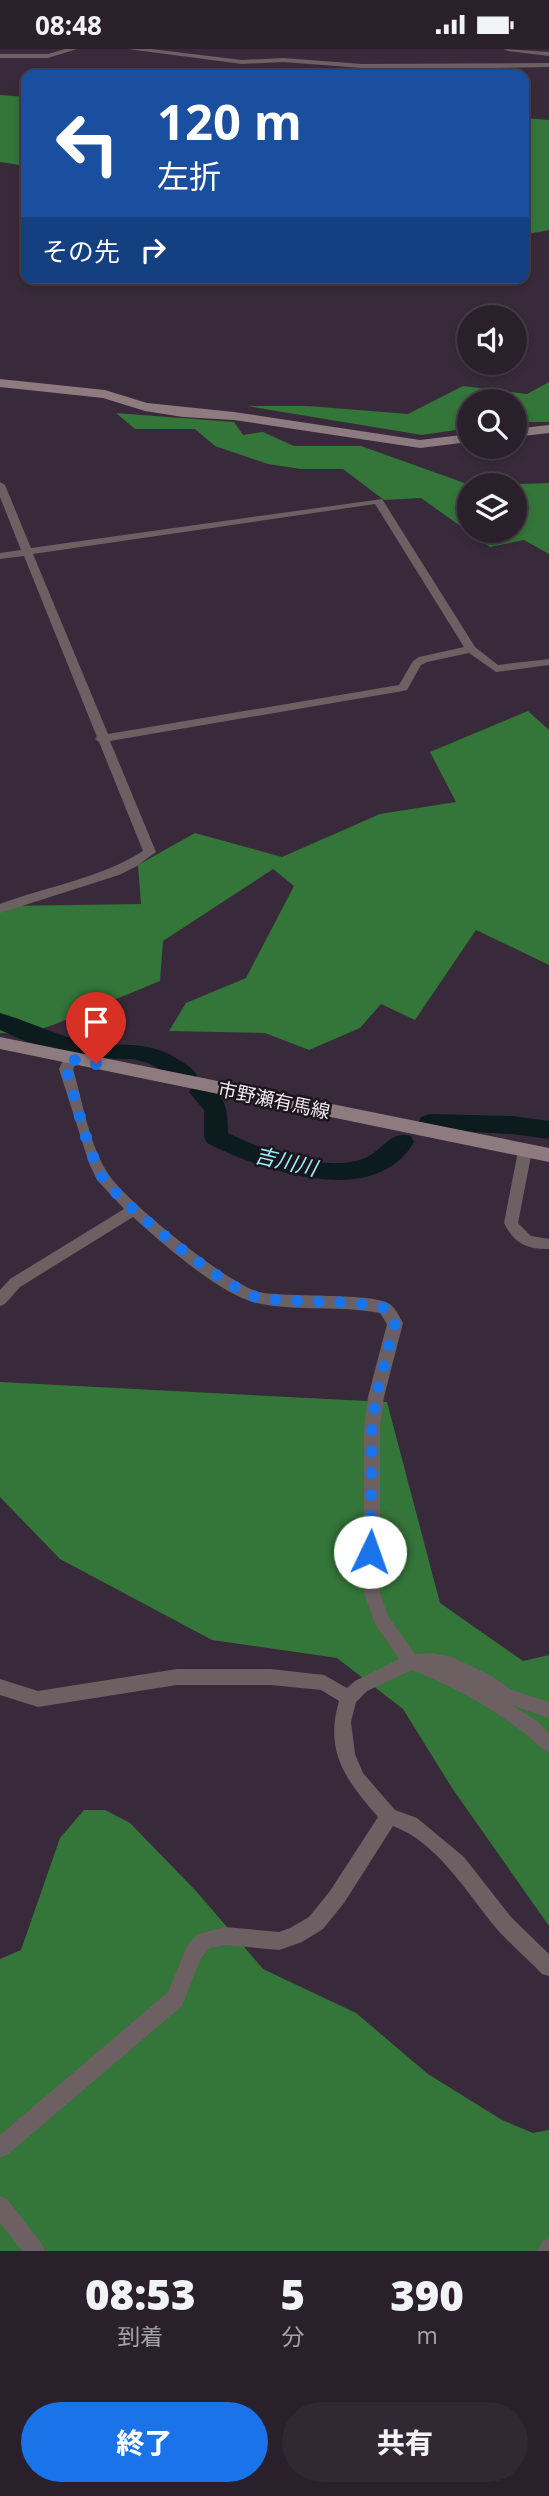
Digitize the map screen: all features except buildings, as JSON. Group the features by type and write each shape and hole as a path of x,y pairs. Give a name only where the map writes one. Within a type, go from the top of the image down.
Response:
{"street":[{"path":"0,56 48,56 72,49"},
{"path":"132,49 250,62 293,60 378,67 549,65"},
{"path":"508,49 549,54"},
{"path":"244,50 250,62"},
{"path":"0,383 104,394 145,407 183,413 234,416 420,444 457,439"},
{"path":"527,432 549,429"},
{"path":"0,485 101,739 150,852 129,867 108,876 0,909"},
{"path":"0,556 378,501 471,649 496,669 549,661"},
{"path":"101,739 403,688 417,663 423,659 471,649"},
{"name":"市野瀬有馬線","path":"0,1043 549,1155"},
{"path":"70,1059 66,1069 89,1148 103,1179 134,1210 187,1255 254,1297 365,1303 385,1308 395,1323 376,1397 372,1428 372,1593 381,1619 411,1662 455,1679 531,1727 549,1744"},
{"path":"525,1151 511,1223 515,1234 525,1240 539,1245 549,1244"},
{"path":"0,1300 15,1283 134,1210"},
{"path":"549,1710 508,1696 484,1680 452,1665 432,1661 411,1662 361,1685 349,1698 342,1722 346,1754 356,1778 389,1816 411,1824 458,1863 503,1923 549,1967"},
{"path":"0,1687 38,1699 177,1677 271,1677 324,1683 349,1698"},
{"path":"0,2148 175,1999 194,1952 205,1940 225,1936 279,1941 295,1936 316,1923 337,1897 389,1816"},
{"path":"0,2206 35,2251"}],"green space":[{"path":"0,95 21,97 21,165 0,162"},
{"path":"529,118 549,120 549,230 529,234"},
{"path":"549,382 549,422 527,422 527,394"},
{"path":"463,386 487,389 457,389"},
{"path":"457,389 457,430 422,435 247,406 308,406 408,414"},
{"path":"116,413 234,422 243,435 263,432 294,446 361,446 457,480 457,524 421,498 384,500 343,469 301,469 268,464 215,446 195,429 135,429"},
{"path":"549,483 549,554 527,542 527,484"},
{"path":"484,543 509,543 490,547"},
{"path":"528,711 549,730 549,965 476,930 415,1020 381,1004 360,1028 309,1050 265,1033 169,1031 186,1003 246,978 294,886 273,869 163,941 160,981 26,1034 0,1033 0,912 5,906 141,904 138,865 195,833 282,857 380,814 456,802 430,752"},
{"path":"0,1382 387,1402 440,1603 523,1661 549,1655 549,1926 452,1788 403,1709 337,1658 212,1640 60,1559 0,1497"},
{"path":"84,1810 105,1810 130,1823 196,1891 263,1969 356,2013 428,2074 502,2120 533,2133 549,2130 549,2251 0,2251 0,1959 21,1950 60,1838"}],"waterway":[{"name":"吉川川","path":"0,1021 33,1035 85,1050 132,1051 155,1056 185,1075"},
{"name":"吉川川","path":"201,1092 216,1108 216,1137 250,1153 293,1166 314,1170 355,1170 376,1163 402,1142"},
{"name":"吉川川","path":"430,1123 512,1125 549,1130"}],"route":[{"path":"96,1064 70,1059 66,1069 89,1148 103,1179 134,1210 187,1255 254,1297 365,1303 385,1308 395,1323 376,1397 372,1428 370,1552"}]}
